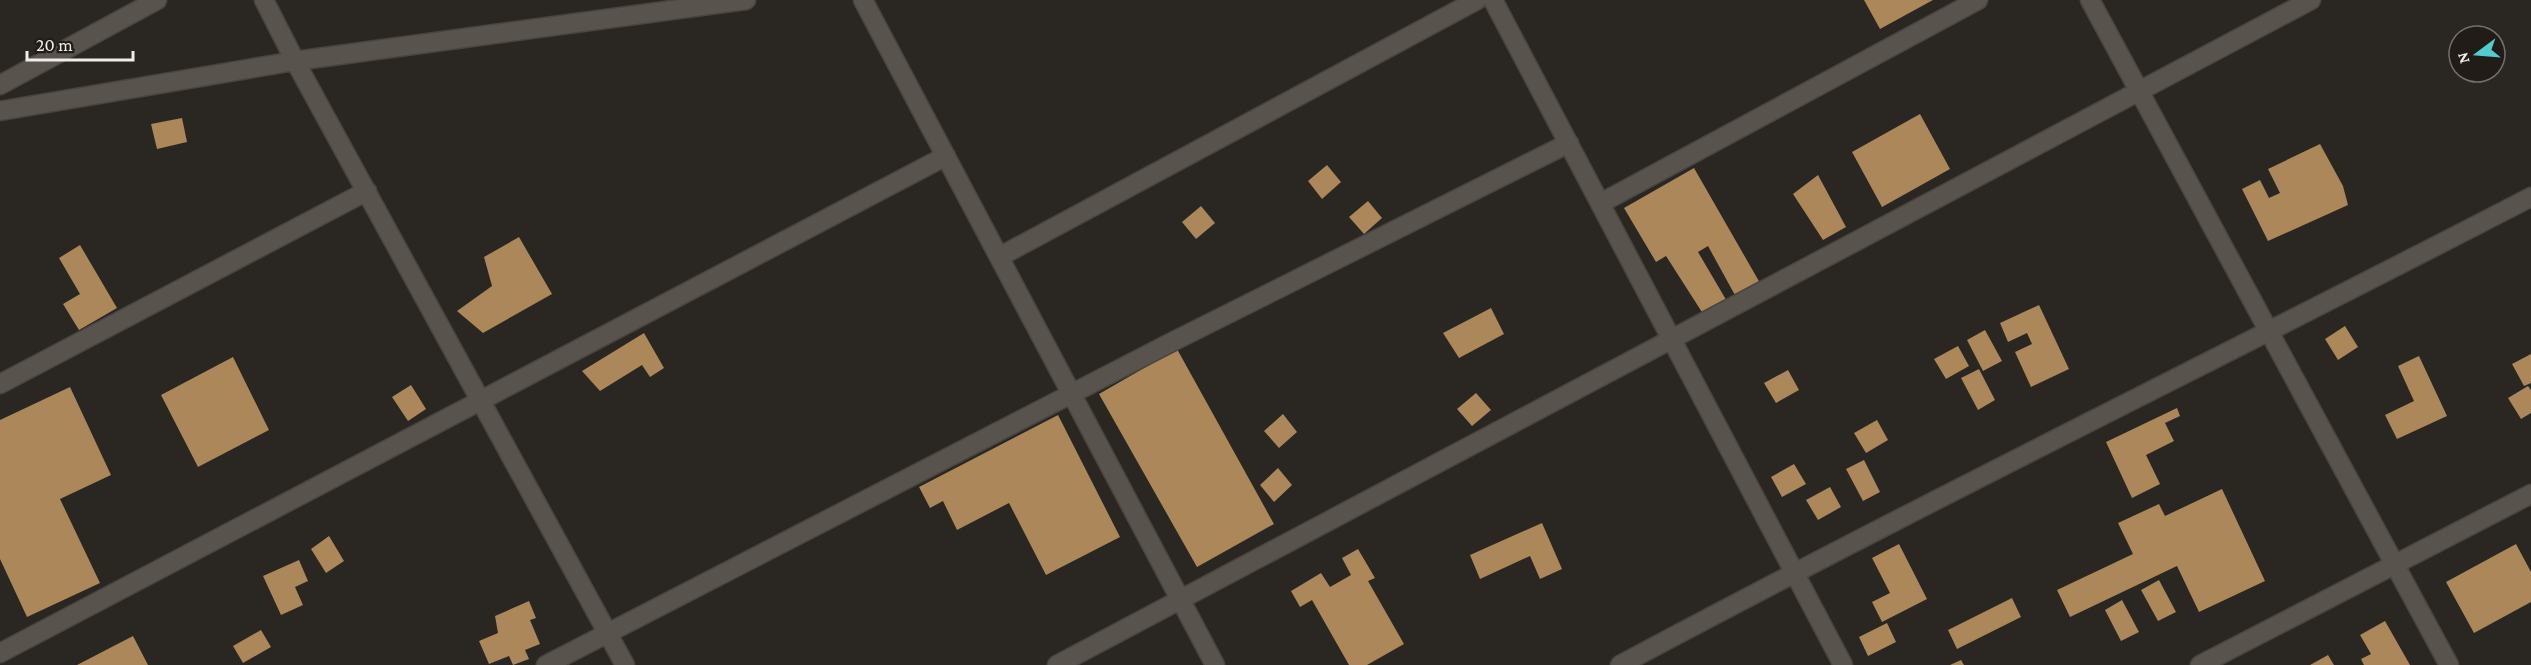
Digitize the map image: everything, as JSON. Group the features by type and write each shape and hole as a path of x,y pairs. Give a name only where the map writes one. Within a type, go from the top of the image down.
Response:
{"street":[{"path":"0,85 157,0"},
{"path":"264,0 295,61 625,665"},
{"path":"0,111 295,61 746,0"},
{"path":"864,0 1215,665"},
{"path":"999,257 1478,0"},
{"path":"1493,0 1844,665"},
{"path":"1601,203 1978,0"},
{"path":"2090,0 2449,665"},
{"path":"1058,665 2311,0"},
{"path":"546,665 1071,394 1569,143"},
{"path":"0,653 946,156"},
{"path":"0,384 367,191"},
{"path":"1620,665 1794,572 2270,332 2531,197"},
{"path":"2200,665 2531,494"}],"building":[{"path":"1864,0 1933,0 1880,29"},
{"path":"1920,114 1950,169 1882,207 1852,152"},
{"path":"182,118 187,142 157,149 151,124"},
{"path":"2320,144 2343,186 2348,205 2268,241 2242,189 2260,180 2269,198 2280,193 2268,169"},
{"path":"1327,165 1341,182 1322,199 1308,181"},
{"path":"1694,168 1760,283 1736,297 1708,246 1698,252 1728,303 1707,320 1666,256 1656,262 1624,208"},
{"path":"1818,175 1846,227 1823,240 1793,194"},
{"path":"1368,201 1382,218 1364,234 1349,217"},
{"path":"1201,206 1215,223 1196,239 1182,222"},
{"path":"519,237 552,294 483,333 457,311 492,286 484,257"},
{"path":"80,245 117,308 79,330 63,304 80,294 59,258"},
{"path":"2039,305 2069,369 2031,387 2015,352 2032,344 2027,333 2008,342 2000,323"},
{"path":"1491,308 1504,334 1459,358 1443,333"},
{"path":"2345,326 2358,347 2338,360 2325,339"},
{"path":"1985,330 2002,361 1983,371 1967,340"},
{"path":"644,333 664,368 650,377 642,365 600,391 582,371"},
{"path":"1958,346 1969,366 1946,379 1934,359"},
{"path":"1177,349 1274,524 1197,567 1099,394"},
{"path":"2531,354 2531,383 2524,386 2512,364"},
{"path":"2419,356 2447,416 2397,439 2385,415 2414,401 2398,366"},
{"path":"233,357 269,430 198,467 161,395"},
{"path":"1979,369 1995,400 1978,410 1961,378"},
{"path":"1788,370 1799,390 1776,403 1764,383"},
{"path":"411,385 426,409 408,421 392,397"},
{"path":"2528,386 2531,390 2531,413 2521,419 2508,398"},
{"path":"70,387 111,475 60,499 100,583 27,617 0,559 0,420"},
{"path":"1476,393 1491,410 1472,426 1457,409"},
{"path":"2177,408 2180,416 2165,423 2174,441 2146,455 2160,484 2132,498 2106,442"},
{"path":"1283,414 1297,432 1279,448 1264,431"},
{"path":"1058,415 1120,537 1046,575 1009,503 957,530 943,501 930,508 919,487"},
{"path":"1877,420 1888,440 1866,453 1854,433"},
{"path":"1864,460 1880,492 1863,501 1846,469"},
{"path":"1794,464 1806,484 1782,497 1771,477"},
{"path":"1278,468 1292,485 1274,502 1260,485"},
{"path":"1830,487 1841,507 1818,520 1806,500"},
{"path":"2222,489 2265,581 2199,612 2177,566 2070,617 2057,590 2133,554 2118,523 2159,504 2165,516"},
{"path":"1542,523 1562,569 1540,579 1530,556 1480,579 1470,555"},
{"path":"329,536 344,561 326,573 311,549"},
{"path":"1899,544 1927,599 1882,622 1872,602 1890,593 1872,558"},
{"path":"2516,544 2531,572 2531,602 2474,633 2446,582"},
{"path":"1358,549 1375,578 1368,581 1404,644 1367,665 1349,665 1312,600 1300,607 1291,591 1321,573 1330,587 1351,575 1342,558"},
{"path":"299,560 308,581 295,587 303,605 281,615 263,576"},
{"path":"2159,580 2176,612 2158,621 2141,590"},
{"path":"2012,598 2021,617 1957,649 1948,630"},
{"path":"2122,600 2139,632 2121,641 2105,610"},
{"path":"529,601 536,618 530,620 540,644 525,650 529,659 513,665 509,656 489,664 479,641 498,633 495,616"},
{"path":"2385,621 2410,665 2364,665 2361,659 2371,654 2360,635"},
{"path":"1887,623 1896,642 1868,656 1859,637"},
{"path":"261,630 271,647 243,663 233,646"},
{"path":"133,636 148,665 77,665"},
{"path":"2328,655 2334,665 2310,665"},
{"path":"1961,660 1964,665 1950,665"}]}
